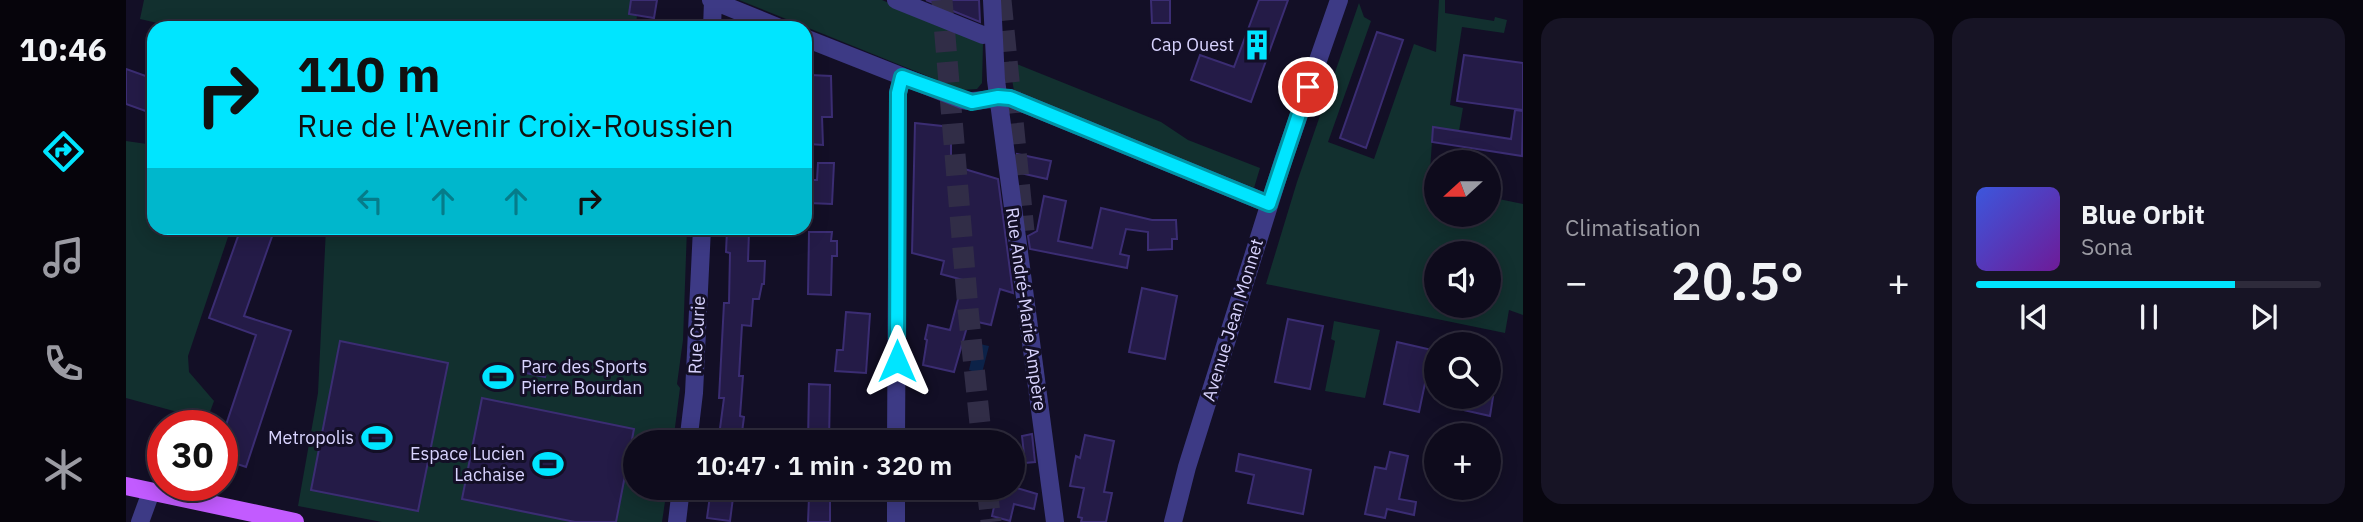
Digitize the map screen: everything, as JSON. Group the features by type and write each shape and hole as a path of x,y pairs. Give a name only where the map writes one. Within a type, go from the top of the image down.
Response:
{"main road":[{"path":"126,486 147,491"},
{"path":"194,501 295,522"}],"street":[{"path":"712,21 712,0 763,21"},
{"path":"896,0 983,35"},
{"name":"Rue André-Marie Ampère","path":"992,0 998,97 1055,522"},
{"name":"Avenue Jean Monnet","path":"1173,522 1187,467 1269,204 1339,0"},
{"path":"812,41 972,102 998,97 1010,98 1269,204"},
{"path":"896,430 898,93 902,77"},
{"name":"Rue Curie","path":"690,430 694,393 702,235"},
{"path":"677,522 680,500"},
{"path":"896,500 896,522"},
{"path":"140,522 148,501"}],"green space":[{"path":"144,0 638,0 636,21 140,19"},
{"path":"739,0 882,0 983,44 982,83 977,89 962,90 812,29 812,21 791,21"},
{"path":"1439,0 1445,0 1445,13 1494,21 1495,17 1507,20 1504,33 1462,27 1450,105 1463,108 1459,131 1433,127 1431,150 1424,150 1424,228 1502,228 1502,200 1523,204 1523,315 1509,310 1505,333 1432,318 1501,318 1501,241 1424,241 1424,316 1266,284 1297,182 1359,3 1364,17 1371,21 1328,142 1374,159 1414,44 1436,52"},
{"path":"1009,61 1161,122 1188,140 1260,168 1254,188 1014,91"},
{"path":"126,141 147,144 147,235 229,235 188,356 189,372 214,401 211,410 170,410 126,398"},
{"name":"Parc des Sports Pierre Bourdan","path":"326,235 687,235 683,340 675,430 623,430 623,500 665,500 662,522 382,522 298,506 318,393"},
{"path":"1334,321 1380,330 1365,398 1325,391 1335,341 1331,339"}],"water":[{"path":"975,343 989,346 982,373 979,372 977,377 971,375 972,371 969,370"}],"building":[{"path":"631,0 657,0 654,18 629,14"},
{"path":"926,0 979,0 980,22"},
{"path":"1151,0 1170,0 1170,23 1152,23"},
{"name":"Cap Ouest","path":"1259,0 1288,0 1251,102 1191,80 1200,55 1234,67"},
{"path":"1377,32 1403,40 1366,148 1340,138"},
{"path":"1464,55 1523,63 1523,110 1457,101"},
{"path":"126,69 147,76 147,112 126,104"},
{"path":"812,75 831,76 832,117 822,117 823,145 812,144"},
{"path":"1515,110 1523,111 1522,156 1502,153 1502,150 1483,150 1432,142 1433,127 1511,139"},
{"path":"915,123 951,127 951,165 998,179 1013,293 1000,289 991,325 969,320 954,372 923,365 928,325 950,330 963,280 941,274 944,261 912,253"},
{"path":"1017,154 1051,161 1047,179 1020,173"},
{"path":"818,163 834,163 832,204 812,203 812,180 817,180"},
{"path":"1044,196 1066,201 1058,241 1092,248 1101,208 1152,220 1176,220 1177,239 1172,239 1172,249 1148,250 1148,232 1126,229 1120,254 1129,256 1127,268 1030,249 1028,236 1037,231"},
{"path":"812,232 832,232 831,241 837,241 837,256 832,256 831,295 808,294 809,235 812,235"},
{"path":"239,235 273,235 244,316 291,331 246,467 238,464 238,410 231,410 256,335 209,318"},
{"path":"727,235 749,235 748,261 765,261 764,284 759,299 753,299 751,326 742,325 739,376 743,376 740,416 744,417 742,430 720,430 724,398 719,398 724,303 729,303 730,253 726,252"},
{"path":"1142,288 1177,296 1165,359 1129,352"},
{"path":"846,312 870,314 866,373 835,371 837,350 843,350"},
{"path":"1288,319 1323,326 1310,389 1275,382"},
{"name":"Metropolis","path":"340,341 448,363 418,511 311,490"},
{"path":"1397,342 1424,348 1424,388 1419,412 1384,404"},
{"path":"523,360 548,365 545,377 521,372"},
{"path":"809,384 830,385 829,430 808,430"},
{"name":"Espace Lucien Lachaise","path":"482,398 634,429 623,430 623,486 616,522 575,522 462,499"},
{"path":"1459,409 1491,409 1490,416"},
{"path":"1032,434 1035,462 1025,463 1025,435"},
{"path":"1085,435 1114,441 1104,492 1112,493 1106,522 1081,522 1082,518 1078,517 1084,488 1070,486 1076,456 1080,458"},
{"path":"1390,452 1408,456 1399,499 1416,502 1414,515 1387,509 1385,518 1365,514 1375,467 1386,469"},
{"path":"1239,454 1311,470 1303,514 1248,503 1254,475 1236,471"},
{"path":"1025,490 1037,494 1034,509 1014,504 1010,521 992,516 995,500 1025,500"},
{"path":"709,500 733,500 730,521 707,518"},
{"path":"809,500 830,500 830,522 808,522"}],"tunnel":[{"path":"942,0 981,430"},
{"path":"1001,0 1024,231"},
{"path":"988,500 991,522"}],"place":[{"name":"Cap Ouest","path":"1257,45"},
{"name":"Parc des Sports Pierre Bourdan","path":"498,377"},
{"name":"Metropolis","path":"377,438"},
{"name":"Espace Lucien Lachaise","path":"548,464"}],"route":[{"path":"897,361 898,93 902,77 972,102 998,97 1010,98 1269,204 1308,87"}]}
